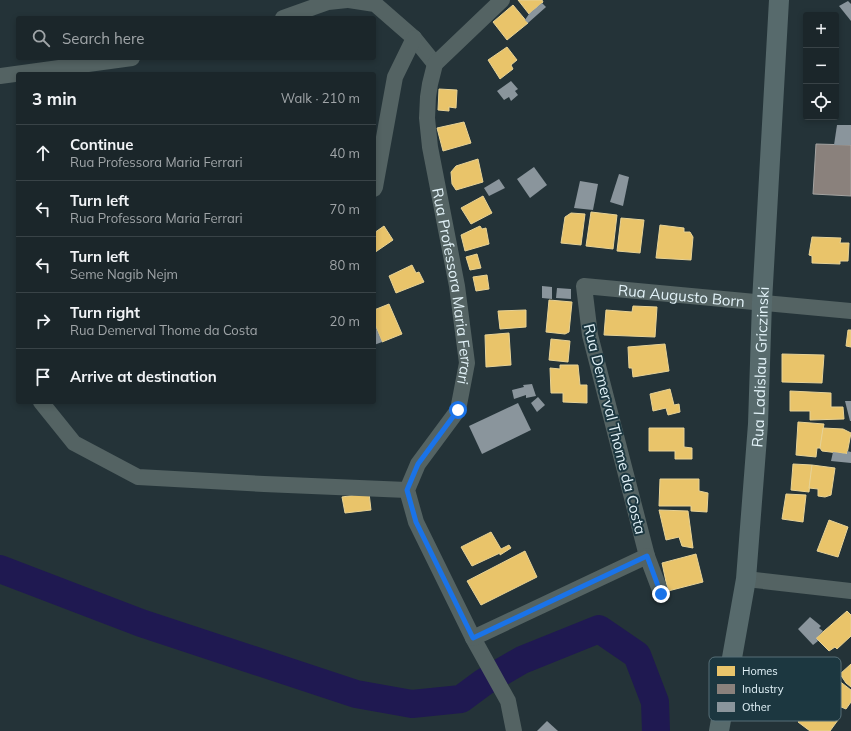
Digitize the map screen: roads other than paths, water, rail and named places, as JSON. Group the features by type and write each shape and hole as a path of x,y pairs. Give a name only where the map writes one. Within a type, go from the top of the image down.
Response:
{"main road":[{"name":"Rua Ladislau Griczinski","path":"732,657 746,579 758,424 762,302 779,0"},
{"name":"Rua Ladislau Griczinski","path":"719,731 721,721"}],"street":[{"path":"290,16 328,2 348,0 375,4 414,38 435,64 502,0"},
{"path":"376,182 395,76 414,38"},
{"path":"29,72 117,60"},
{"name":"Rua Professora Maria Ferrari","path":"407,490 418,464 458,410 467,363 457,286 430,147 427,118 428,98 435,64"},
{"path":"0,76 16,74"},
{"name":"Rua Augusto Born","path":"584,286 851,311"},
{"name":"Rua Demerval Thome da Costa","path":"584,286 590,335 647,556 661,594"},
{"path":"43,404 74,444 138,477 407,490 416,522 473,638 508,701 514,731"},
{"path":"473,638 647,556"},
{"path":"746,579 851,591"}],"waterway":[{"path":"0,569 141,623 356,694 412,704 461,699 484,682 522,660 599,629 637,655 655,702 656,731"}]}
